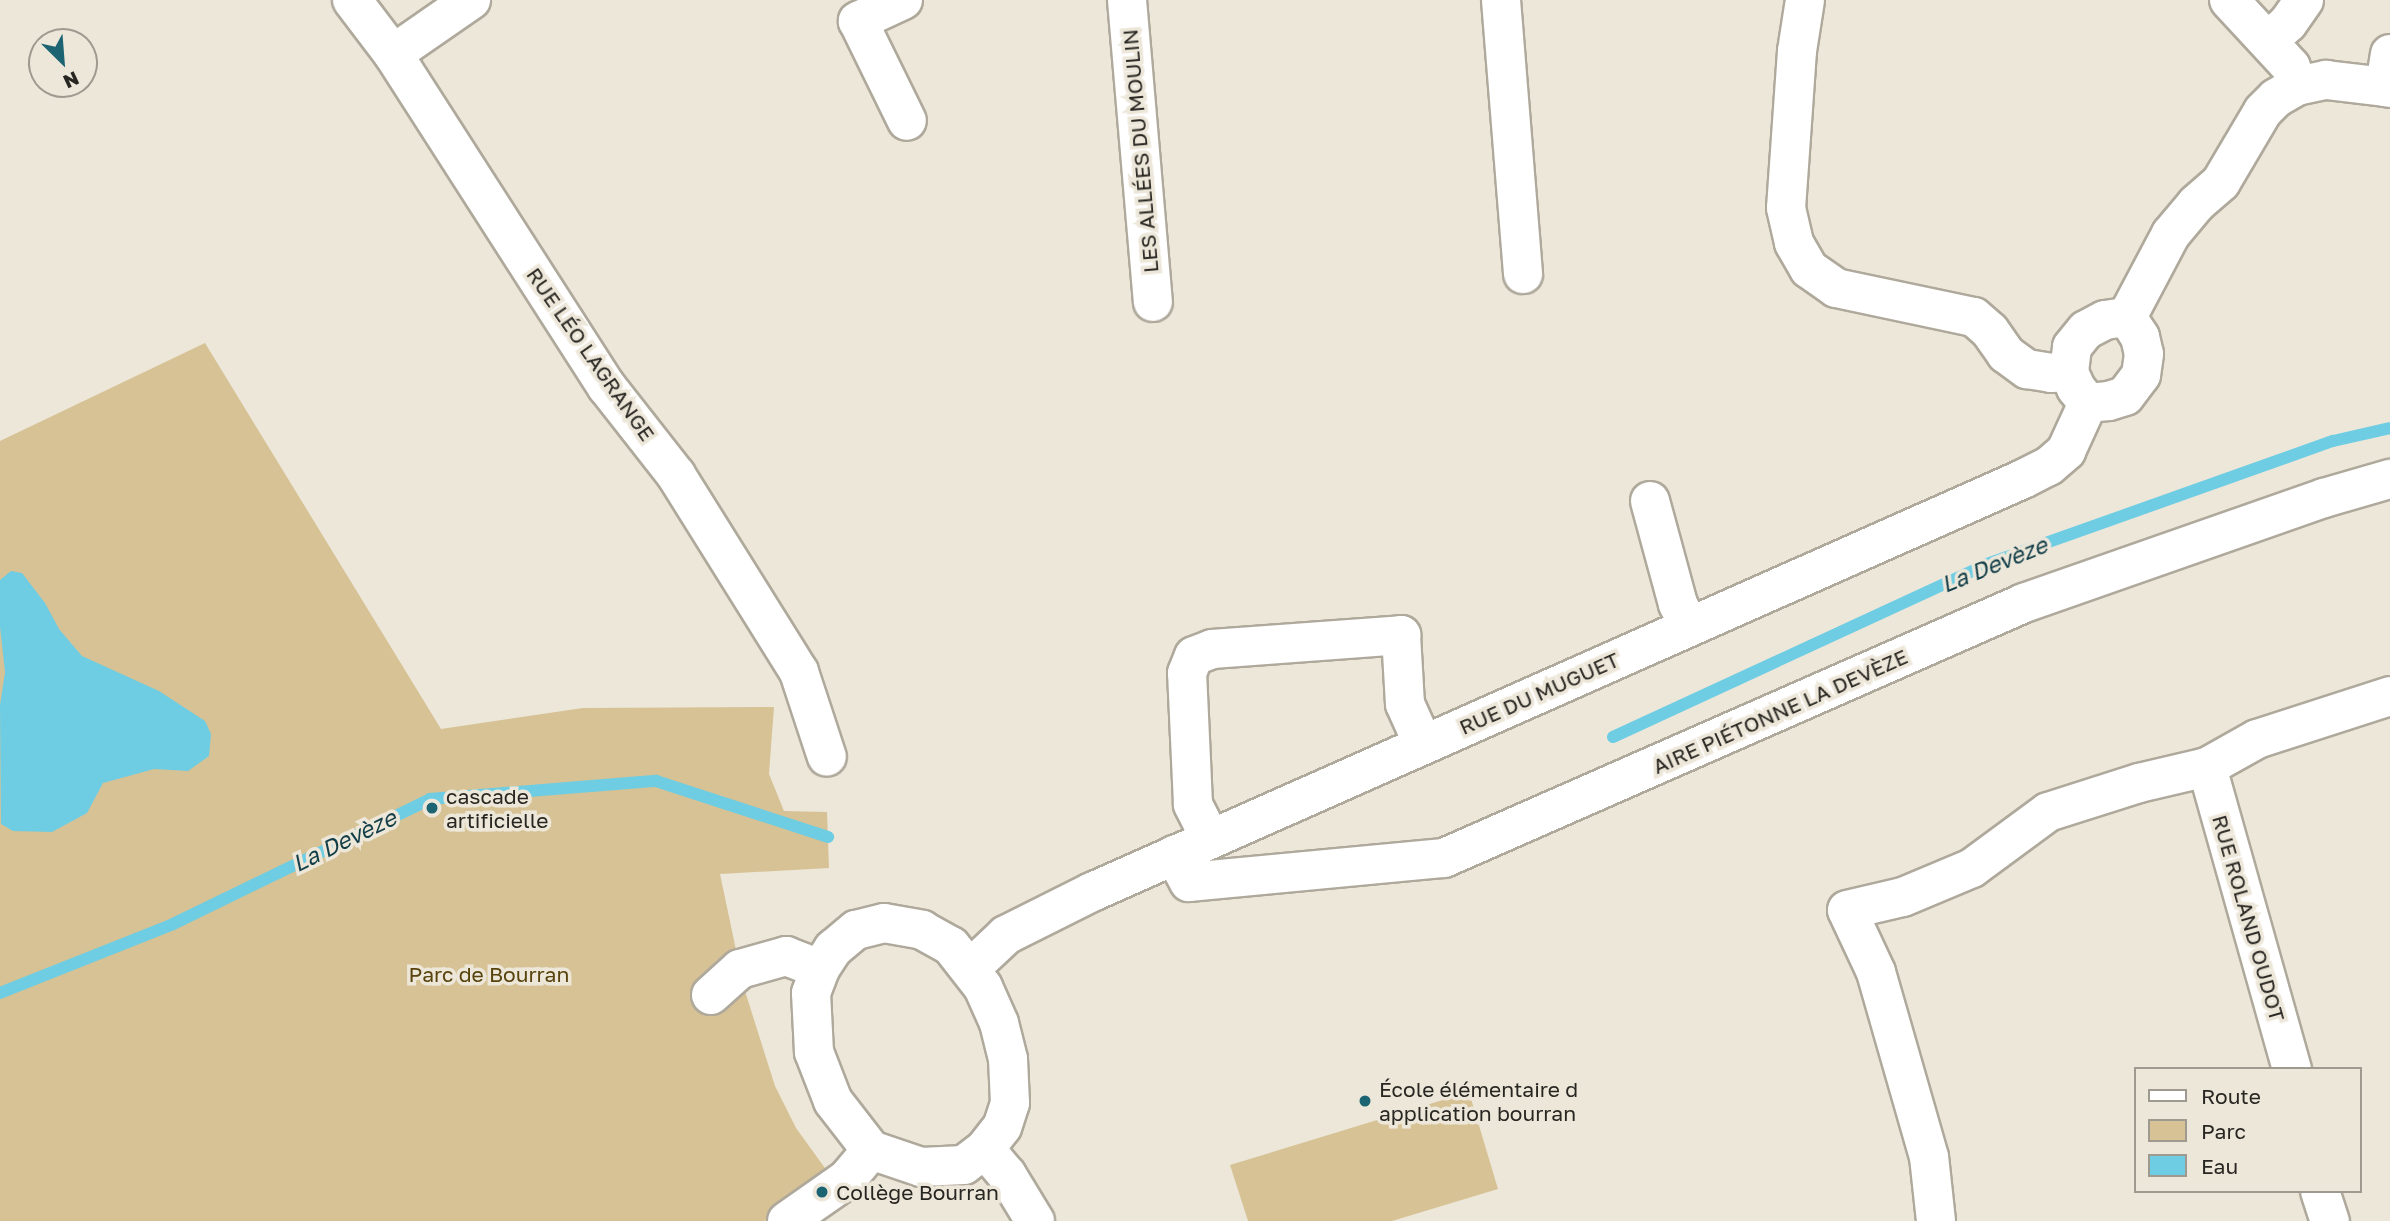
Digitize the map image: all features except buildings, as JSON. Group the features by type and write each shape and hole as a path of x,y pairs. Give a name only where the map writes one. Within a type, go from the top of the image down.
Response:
{"street":[{"name":"RUE LÉO LAGRANGE","path":"352,0 393,54 607,387 676,475 799,672 827,757"},
{"path":"393,54 471,0"},
{"path":"903,0 858,21 907,121"},
{"name":"LES ALLÉES DU MOULIN","path":"1127,0 1153,302"},
{"path":"1501,0 1523,275"},
{"path":"1805,0 1797,51 1786,208 1794,243 1809,269 1836,288 1974,317 1990,331 2006,354 2027,369 2051,373 2109,401 2125,396 2141,375 2144,354 2140,337 2127,317 2171,234 2196,204 2221,182 2263,111 2276,98 2297,86 2326,80 2388,76"},
{"path":"2229,0 2291,67 2297,86"},
{"path":"2268,41 2288,23 2304,0"},
{"name":"RUE DU MUGUET","path":"971,968 1006,935 1032,920 1210,838 2049,466 2066,452 2079,387 2072,347 2086,330 2105,320 2127,317"},
{"name":"AIRE PIÉTONNE LA DEVÈZE","path":"1174,855 1189,882 1444,858 2024,603 2324,498 2390,479"},
{"path":"1650,501 1678,604 1689,626"},
{"path":"1210,838 1193,804 1187,673 1194,656 1212,649 1401,635 1405,704 1423,744"},
{"path":"1936,1221 1929,1157 1918,1117 1876,971 1847,910 1903,897 1972,868 2048,813 2139,783 2207,767 2257,739 2390,696"},
{"name":"RUE ROLAND OUDOT","path":"2207,767 2291,1067"},
{"path":"884,923 922,930 951,946 971,968 983,986 999,1023 1008,1059 1010,1103 1002,1127 985,1149 964,1165 921,1167 871,1150 833,1101 814,1052 811,993 820,970 832,949 856,930 884,923"},
{"path":"710,995 740,970 786,956 820,970"},
{"path":"985,1149 1007,1175 1035,1221"},
{"path":"787,1221 847,1179 871,1150"},
{"path":"2321,1193 2330,1221"}],"green space":[{"name":"Parc de Bourran","path":"205,343 441,729 583,708 774,707 769,774 784,811 827,812 829,868 720,874 744,988 775,1086 796,1128 830,1175 765,1221 0,1221 0,441"},
{"path":"1469,1092 1498,1189 1392,1221 1248,1221 1230,1165"}],"water":[{"path":"11,571 22,573 45,603 59,629 82,656 159,691 205,721 211,734 209,756 188,771 154,769 103,783 87,813 52,832 13,831 1,824 0,705 5,672 0,627 0,580"}],"waterway":[{"name":"La Devèze","path":"1613,737 1987,564 2333,441 2390,428"},
{"name":"La Devèze","path":"0,993 173,924 430,799 656,781 828,837"}],"place":[{"name":"cascade artificielle","path":"432,808"},
{"name":"École élémentaire d application bourran","path":"1365,1101"},
{"name":"Collège Bourran","path":"822,1192"}]}
